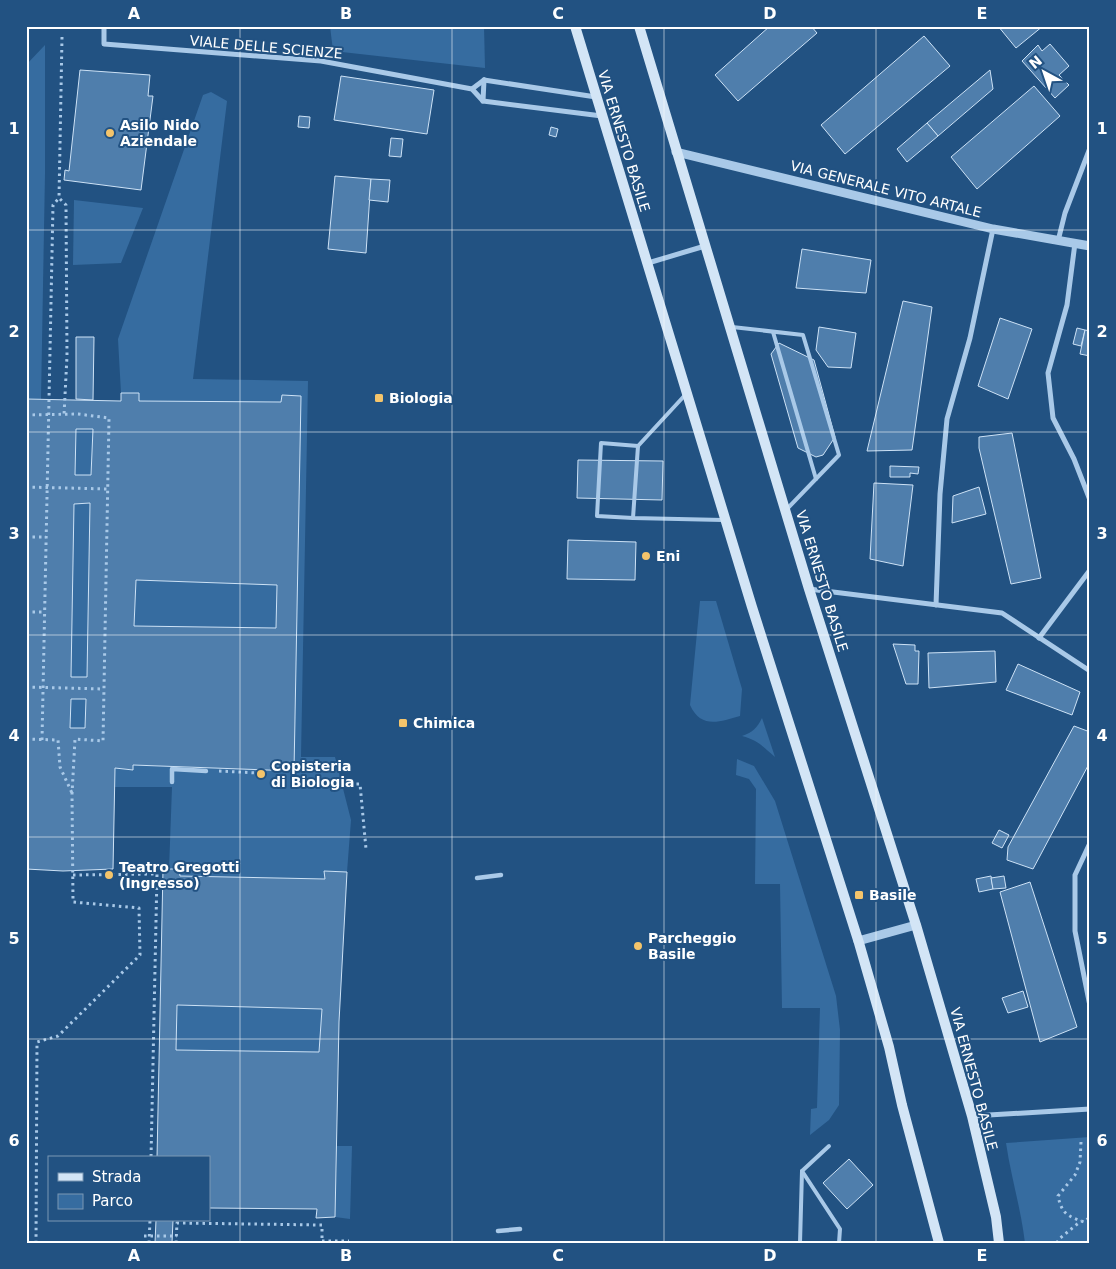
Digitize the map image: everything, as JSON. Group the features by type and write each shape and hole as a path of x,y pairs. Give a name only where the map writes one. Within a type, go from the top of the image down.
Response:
{"main road":[{"name":"VIA ERNESTO BASILE","path":"575,26 686,394 858,941 889,1047 902,1105 939,1243"},
{"name":"VIA ERNESTO BASILE","path":"639,26 809,589 916,924 972,1116 996,1217 1000,1243"}],"street":[{"name":"VIALE DELLE SCIENZE","path":"104,26 104,44 321,61 472,89"},
{"path":"484,80 484,101"},
{"path":"597,97 484,80 472,89 484,101 602,116"},
{"path":"1058,240 1065,213 1090,148"},
{"name":"VIA GENERALE VITO ARTALE","path":"676,152 992,229 1090,246"},
{"path":"936,605 940,494 947,418 970,338 992,229"},
{"path":"1075,243 1067,305 1048,374 1053,418 1074,459 1090,500"},
{"path":"647,263 704,246"},
{"path":"1039,638 1090,570"},
{"path":"809,589 1002,614 1090,671"},
{"path":"172,782 172,770 206,770"},
{"path":"1090,843 1075,875 1075,931 1090,1006"},
{"path":"477,878 501,875"},
{"path":"858,941 916,924"},
{"path":"972,1116 1090,1109"},
{"path":"498,1231 520,1230"}],"lane":[{"path":"730,327 803,336 828,418 839,455 785,510"},
{"path":"773,332 816,479"},
{"path":"633,518 638,446 686,394"},
{"path":"638,446 601,444 597,516 725,520"},
{"path":"800,1243 802,1171 829,1146"},
{"path":"802,1171 840,1229 839,1243"}],"path":[{"path":"42,740 53,205 59,198 62,37"},
{"path":"59,198 66,205 67,356 64,415"},
{"path":"26,415 78,414 109,418 103,741 75,740 72,794 73,902 139,908 140,955 58,1036 37,1042 36,1243"},
{"path":"26,487 67,490 108,489"},
{"path":"26,538 46,537"},
{"path":"26,612 44,612"},
{"path":"26,687 104,688"},
{"path":"26,739 58,740 60,767 72,794"},
{"path":"206,770 258,773"},
{"path":"298,785 360,784 366,849"},
{"path":"73,875 157,874 151,1156"},
{"path":"1081,1142 1080,1162 1075,1174 1058,1196 1060,1207 1068,1216 1082,1221"},
{"path":"1057,1243 1059,1239 1090,1216"},
{"path":"149,1243 150,1222"},
{"path":"176,1243 177,1223 322,1225 322,1242 349,1241"},
{"path":"144,1236 177,1236"}],"green space":[{"path":"330,26 484,26 485,68 333,51"},
{"path":"45,45 41,399 26,399 26,65"},
{"path":"211,92 227,101 193,379 308,381 301,757 335,757 351,820 347,872 325,871 325,879 180,876 169,870 172,787 115,787 115,768 133,770 133,765 294,771 301,396 282,395 281,402 139,401 139,393 121,393 118,339 203,95"},
{"path":"74,200 143,208 121,263 73,265"},
{"path":"76,429 93,429 91,475 75,475"},
{"path":"90,503 87,677 71,677 74,504"},
{"path":"136,580 277,585 276,628 134,626"},
{"path":"700,601 716,601 742,689 740,716 711,722 705,721 694,713 690,705"},
{"path":"71,699 86,699 85,728 70,728"},
{"path":"762,718 775,757 764,747 742,736 754,729"},
{"path":"737,759 754,766 775,801 836,996 840,1030 839,1105 829,1120 810,1135 811,1109 817,1108 820,1008 782,1008 780,884 755,884 756,789 749,779 736,775"},
{"path":"177,1005 322,1009 319,1052 176,1050"},
{"path":"1090,1137 1090,1243 1025,1243 1006,1143"},
{"path":"337,1146 352,1146 350,1219 335,1217"}],"building":[{"path":"770,26 811,26 817,33 738,101 715,75"},
{"path":"998,26 1043,26 1016,48"},
{"path":"924,36 950,66 845,154 821,125"},
{"path":"1050,44 1069,66 1059,75 1069,85 1055,98 1022,61 1038,45 1042,51"},
{"name":"Asilo Nido Aziendale","path":"80,70 150,75 148,96 153,96 141,190 64,180 65,170 69,171"},
{"path":"990,70 993,89 938,136 927,123"},
{"path":"341,76 434,90 427,134 334,120"},
{"path":"1034,86 1060,116 977,189 951,157"},
{"path":"299,116 310,117 309,128 298,127"},
{"path":"927,123 938,136 907,162 897,149"},
{"path":"551,127 558,129 556,137 549,135"},
{"path":"391,138 403,139 401,157 389,156"},
{"path":"335,176 371,179 366,253 328,249"},
{"path":"371,179 390,180 388,202 369,200"},
{"path":"802,249 871,260 866,293 796,288"},
{"path":"903,301 932,307 912,450 867,451"},
{"path":"1000,318 1032,329 1008,399 978,386"},
{"path":"819,327 856,333 851,368 828,367 816,350"},
{"path":"1077,328 1085,330 1081,346 1073,344"},
{"path":"1085,330 1090,331 1090,356 1080,354"},
{"path":"76,337 94,337 93,400 76,399"},
{"path":"779,343 814,360 835,437 823,455 816,457 798,448 771,354"},
{"path":"121,393 139,393 139,401 281,402 282,395 301,396 294,771 133,765 133,770 115,768 113,869 63,871 26,869 26,399 121,401","holes":["76,429 93,429 91,475 75,475","90,503 87,677 71,677 74,504","136,580 277,585 276,628 134,626","71,699 86,699 85,728 70,728"]},
{"path":"1012,433 1041,578 1011,584 979,448 979,437"},
{"path":"578,460 663,461 662,500 577,498"},
{"path":"890,466 919,467 918,474 910,473 910,477 890,477"},
{"path":"874,483 913,485 903,566 870,559"},
{"path":"979,487 986,514 952,523 953,496"},
{"path":"568,540 636,542 635,580 567,579"},
{"path":"893,644 915,645 915,651 919,651 918,684 906,684"},
{"path":"995,651 996,682 929,688 928,653"},
{"path":"1018,664 1080,692 1072,715 1006,690"},
{"path":"1074,726 1090,732 1090,762 1033,869 1007,860 1008,847"},
{"path":"999,830 1009,835 1002,848 992,843"},
{"path":"163,869 179,869 180,876 325,879 324,871 347,872 339,1022 335,1217 316,1218 317,1209 210,1208 210,1156 157,1156","holes":["177,1005 322,1009 319,1052 176,1050"]},
{"path":"991,876 993,889 979,892 976,879"},
{"path":"1004,876 1006,888 993,889 991,878"},
{"path":"1030,882 1077,1027 1040,1042 1000,892"},
{"path":"1023,991 1028,1007 1008,1013 1002,998"},
{"path":"849,1159 873,1185 847,1209 823,1183"},
{"path":"156,1222 173,1222 172,1243 155,1243"}],"place":[{"name":"Asilo Nido Aziendale","path":"110,133"},
{"name":"Biologia","path":"379,398"},
{"name":"Eni","path":"646,556"},
{"name":"Chimica","path":"403,723"},
{"name":"Copisteria di Biologia","path":"261,774"},
{"name":"Teatro Gregotti (Ingresso)","path":"109,875"},
{"name":"Basile","path":"859,895"},
{"name":"Parcheggio Basile","path":"638,946"}]}
